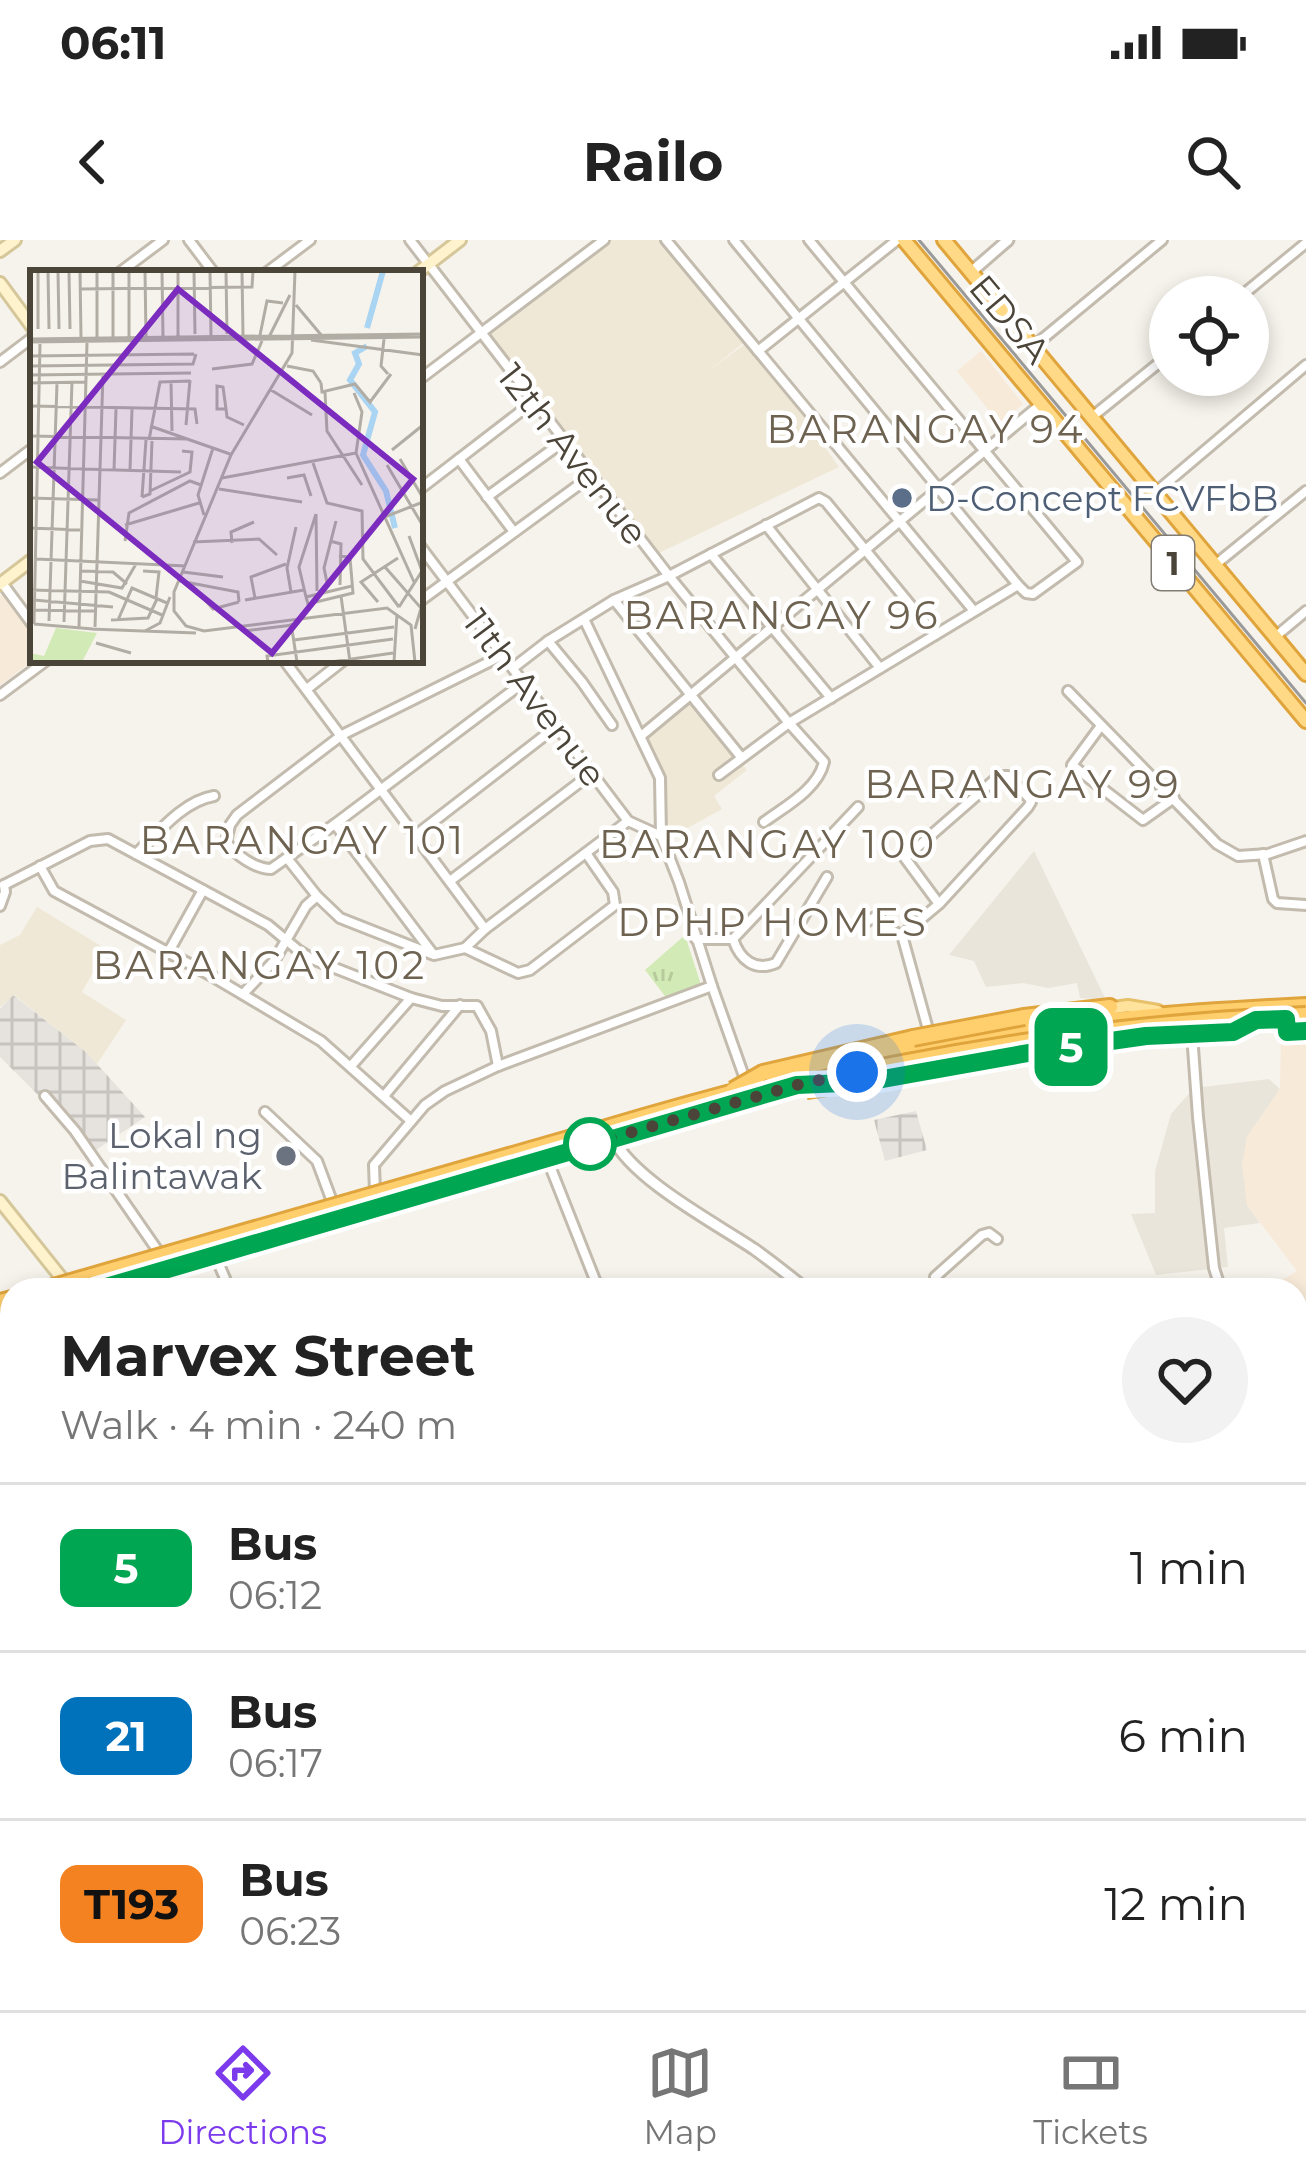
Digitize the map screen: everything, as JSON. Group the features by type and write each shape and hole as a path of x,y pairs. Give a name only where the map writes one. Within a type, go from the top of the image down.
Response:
{"highway":[{"name":"EDSA","path":"900,240 1306,721"},
{"name":"EDSA","path":"944,240 1306,674"},
{"path":"742,1090 764,1073 893,1042 1024,1017 1110,1007"},
{"path":"83,1278 855,1062 982,1037 1126,1019 1306,1010"},
{"path":"121,1278 742,1090 922,1073 995,1055 1146,1036"}],"main road":[{"path":"0,251 15,240"},
{"path":"421,270 460,240"},
{"path":"0,283 30,324"},
{"path":"0,583 30,561"},
{"path":"1087,1019 1110,1007 1159,1011"},
{"path":"91,1278 540,1143 931,1044 1046,1023 1159,1011 1306,1010"},
{"path":"138,1278 797,1085 995,1047 1145,1027 1256,1020 1306,1010"},
{"path":"0,1201 62,1278"}],"street":[{"path":"123,270 163,240"},
{"path":"189,240 212,270"},
{"path":"270,270 310,240"},
{"name":"12th Avenue","path":"410,240 669,577 823,760 824,766 804,792 764,822"},
{"path":"423,377 604,240"},
{"path":"666,240 974,611"},
{"path":"734,240 1026,593 1033,594 1077,562 809,240"},
{"path":"758,351 900,240"},
{"path":"970,273 1008,240"},
{"path":"1033,346 1162,240"},
{"path":"1266,276 1306,243"},
{"path":"0,362 30,339"},
{"path":"1155,492 1306,365"},
{"path":"1092,417 1149,371"},
{"path":"423,487 533,402"},
{"path":"641,736 1041,404"},
{"path":"487,497 564,441"},
{"path":"0,473 30,450"},
{"path":"459,459 514,532"},
{"path":"423,599 591,476"},
{"path":"1215,565 1306,491"},
{"path":"513,668 614,600 669,577 819,498 935,635"},
{"path":"766,525 880,668"},
{"name":"11th Avenue","path":"423,550 628,821 661,836"},
{"path":"711,554 831,698"},
{"path":"0,583 30,622"},
{"path":"719,776 789,724 1018,585"},
{"path":"614,600 741,757"},
{"path":"1275,637 1306,611"},
{"path":"584,618 660,778 661,836 680,882 742,1090"},
{"path":"548,641 612,725"},
{"path":"503,655 341,735 237,815 226,842 232,850 271,869 524,682"},
{"path":"0,695 43,663"},
{"path":"286,663 484,929"},
{"path":"307,689 340,663"},
{"path":"1068,692 1217,844 1238,856 1306,841"},
{"path":"416,836 557,726"},
{"path":"1100,728 1072,765 1144,820 1174,798"},
{"path":"450,881 592,772"},
{"path":"902,935 938,904 1028,807 1029,798 1008,776 999,776 907,854 907,863 938,904"},
{"path":"136,854 175,817 214,796"},
{"path":"696,939 733,939 858,807"},
{"path":"287,858 340,918 434,956 465,948 628,821"},
{"path":"335,824 434,956"},
{"path":"0,906 2,882 102,838 268,926 312,958 411,998 442,1006 477,1006 485,1017 498,1066"},
{"path":"465,948 509,970 524,972 613,908 615,897 586,853"},
{"path":"1263,854 1276,903 1306,905"},
{"path":"40,866 55,891 321,1041 411,1121"},
{"path":"733,939 736,949 752,964 776,963 827,877"},
{"path":"168,953 203,890"},
{"path":"243,994 274,961 306,906 317,896"},
{"path":"864,922 877,916 890,931 902,935"},
{"path":"902,935 931,1044"},
{"path":"375,1192 374,1165 425,1105 445,1091 498,1066 712,986"},
{"path":"352,1066 411,998"},
{"path":"384,1096 460,1005"},
{"path":"797,1085 866,1082 1146,1036 1233,1032 1256,1020"},
{"path":"1192,1034 1217,1278"},
{"path":"45,1096 75,1131 160,1254"},
{"path":"265,1112 317,1161 333,1204"},
{"path":"613,1138 644,1174 792,1278"},
{"path":"540,1143 594,1278"},
{"path":"936,1278 982,1235 989,1233 997,1239"},
{"path":"209,1239 225,1278"}],"shaded area":[{"path":"608,240 663,240 747,340 706,373 749,341 839,467 659,553 488,332"},
{"path":"981,351 1023,404 1000,424 957,371"},
{"path":"0,596 30,631 30,662 0,685"},
{"path":"691,702 747,770 714,796 722,809 666,840 664,780 648,737"},
{"path":"1034,851 1106,1000 1080,998 1077,983 1048,988 1023,983 986,987 974,961 949,955"},
{"path":"37,907 106,949 82,992 126,1020 97,1064 14,995 0,1007 0,945 20,935"},
{"path":"13,995 86,1052 145,1117 93,1152 83,1133 45,1091 39,1096 0,1057 0,1009"},
{"path":"1306,1030 1306,1278 1286,1278 1297,1271 1247,1205 1242,1165 1247,1137 1280,1089 1281,1031"},
{"path":"1269,1079 1280,1089 1247,1137 1247,1205 1260,1223 1224,1228 1228,1267 1156,1275 1131,1214 1155,1213 1155,1171 1171,1114 1194,1088"},
{"path":"916,1111 927,1150 885,1161 874,1120"}],"green space":[{"path":"685,935 702,988 668,1000 645,970"}],"tram line":[{"path":"919,240 1306,703"}],"bus line":[{"name":"5","path":"137,1278 797,1085 866,1082 1146,1036 1233,1032 1256,1020 1286,1019 1287,1032 1306,1031"}],"place":[{"name":"D-Concept FCVFbB","path":"902,498"},
{"name":"Lokal ng Balintawak","path":"286,1156"}],"district":[{"name":"BARANGAY 94","path":"926,429"},
{"name":"BARANGAY 96","path":"782,615"},
{"name":"BARANGAY 99","path":"1023,784"},
{"name":"BARANGAY 101","path":"303,840"},
{"name":"BARANGAY 100","path":"768,844"},
{"name":"DPHP HOMES","path":"773,922"},
{"name":"BARANGAY 102","path":"260,965"}],"route":[{"path":"590,1144 857,1072"}]}
